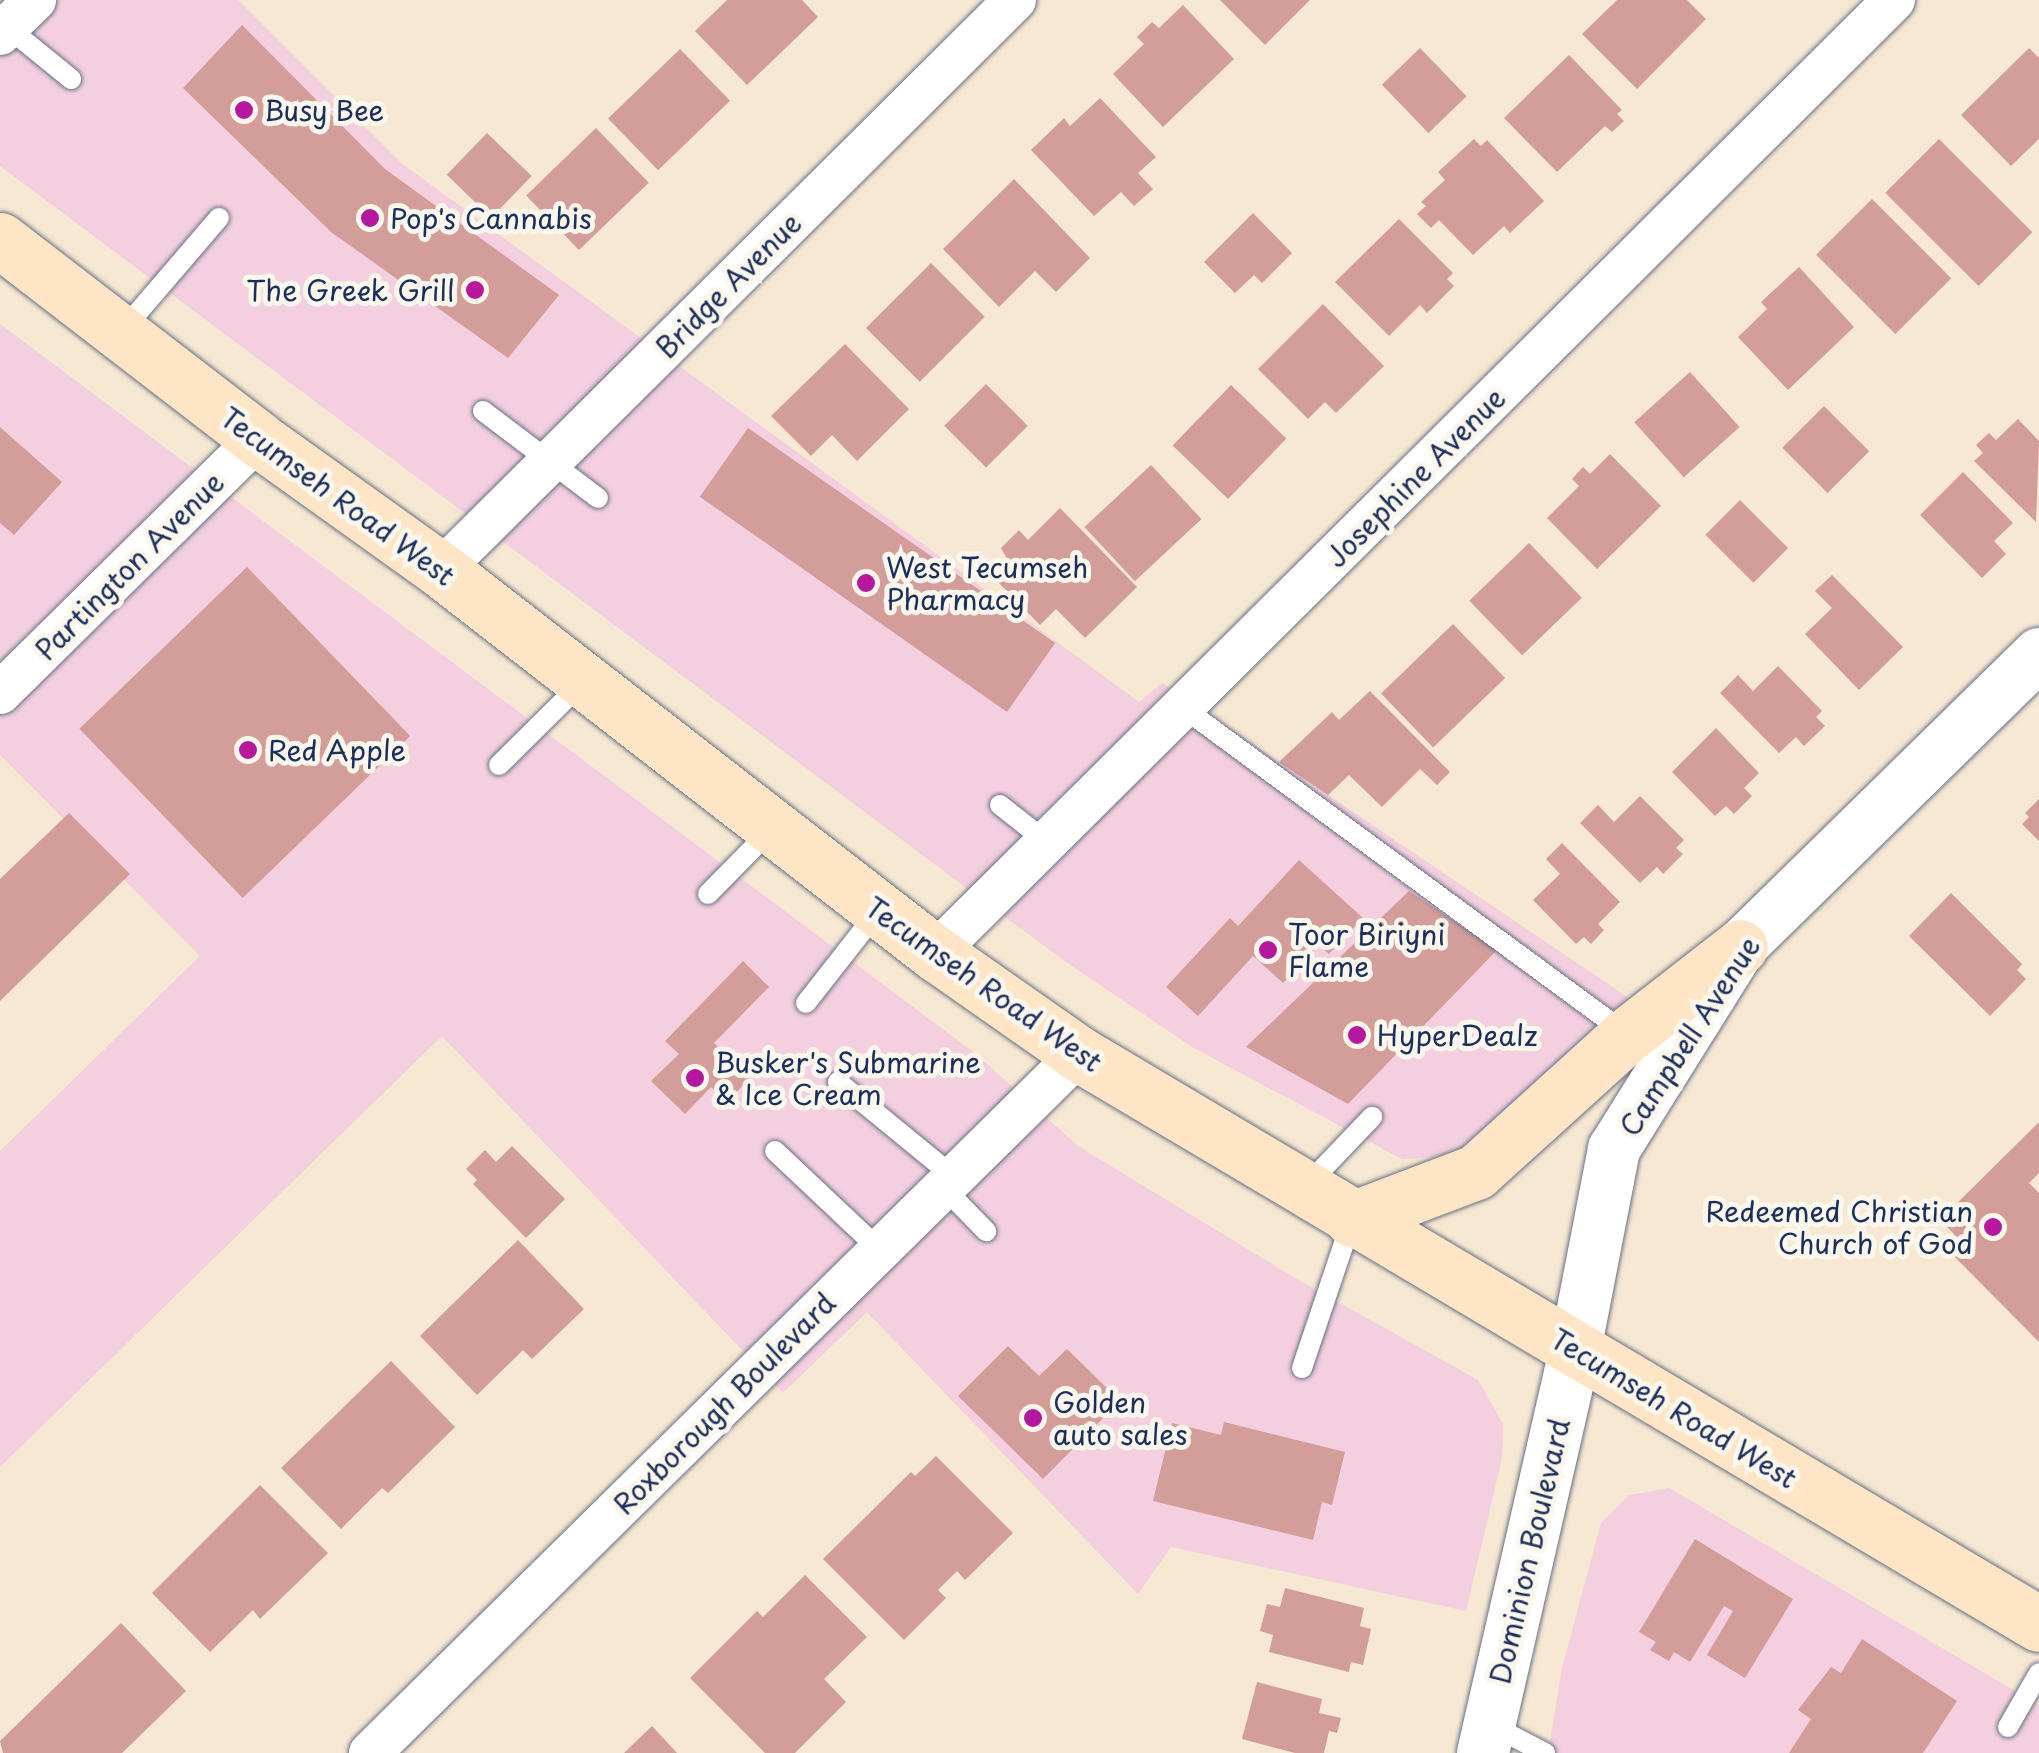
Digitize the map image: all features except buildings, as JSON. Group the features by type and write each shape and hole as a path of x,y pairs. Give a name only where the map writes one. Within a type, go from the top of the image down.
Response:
{"main road":[{"name":"Tecumseh Road West","path":"0,240 258,439 441,570 935,953 1079,1054 2039,1624"},
{"path":"1352,1219 1476,1172 1628,1035 1740,947"}],"street":[{"name":"Bridge Avenue","path":"441,570 1015,0"},
{"name":"Josephine Avenue","path":"935,953 1894,0"},
{"name":"Partington Avenue","path":"2,688 258,439"},
{"name":"Campbell Avenue","path":"1575,1350 1614,1149 1740,947 2039,654"},
{"name":"Roxborough Boulevard","path":"370,1753 1079,1054"},
{"name":"Dominion Boulevard","path":"1486,1739 1575,1350"}],"lane":[{"path":"10,21 70,78"},
{"path":"120,332 219,218"},
{"path":"483,411 598,498"},
{"path":"498,765 582,683"},
{"path":"1182,707 1628,1035"},
{"path":"1000,806 1047,842"},
{"path":"708,894 772,829"},
{"path":"806,1003 879,910"},
{"path":"838,1082 949,1182 986,1231"},
{"path":"1303,1190 1372,1117"},
{"path":"774,1151 880,1250"},
{"path":"1302,1368 1352,1219"},
{"path":"2008,1727 2039,1673"},
{"path":"1486,1739 1546,1753"}],"shaded area":[{"path":"0,0 238,0 400,162 1139,702 1162,683 1629,998 1473,1146 1441,1157 1402,1159 1192,1047 1063,960 0,166"},
{"path":"0,324 976,1054 1078,1146 1295,1278 1478,1380 1503,1424 1502,1458 1466,1611 1171,1547 1138,1594 867,1312 783,1393 442,1036 0,1467 0,1151 200,956 0,755"},
{"path":"1669,1488 2039,1705 2039,1753 1548,1753 1562,1668 1601,1523 1629,1495"}],"place":[{"name":"Busy Bee","path":"244,110"},
{"name":"Pop's Cannabis","path":"370,218"},
{"name":"The Greek Grill","path":"475,290"},
{"name":"West Tecumseh Pharmacy","path":"866,583"},
{"name":"Red Apple","path":"248,750"},
{"name":"Toor Biriyni Flame","path":"1268,950"},
{"name":"HyperDealz","path":"1357,1035"},
{"name":"Busker's Submarine & Ice Cream","path":"695,1078"},
{"name":"Redeemed Christian Church of God","path":"1993,1227"},
{"name":"Golden auto sales","path":"1033,1418"}]}
